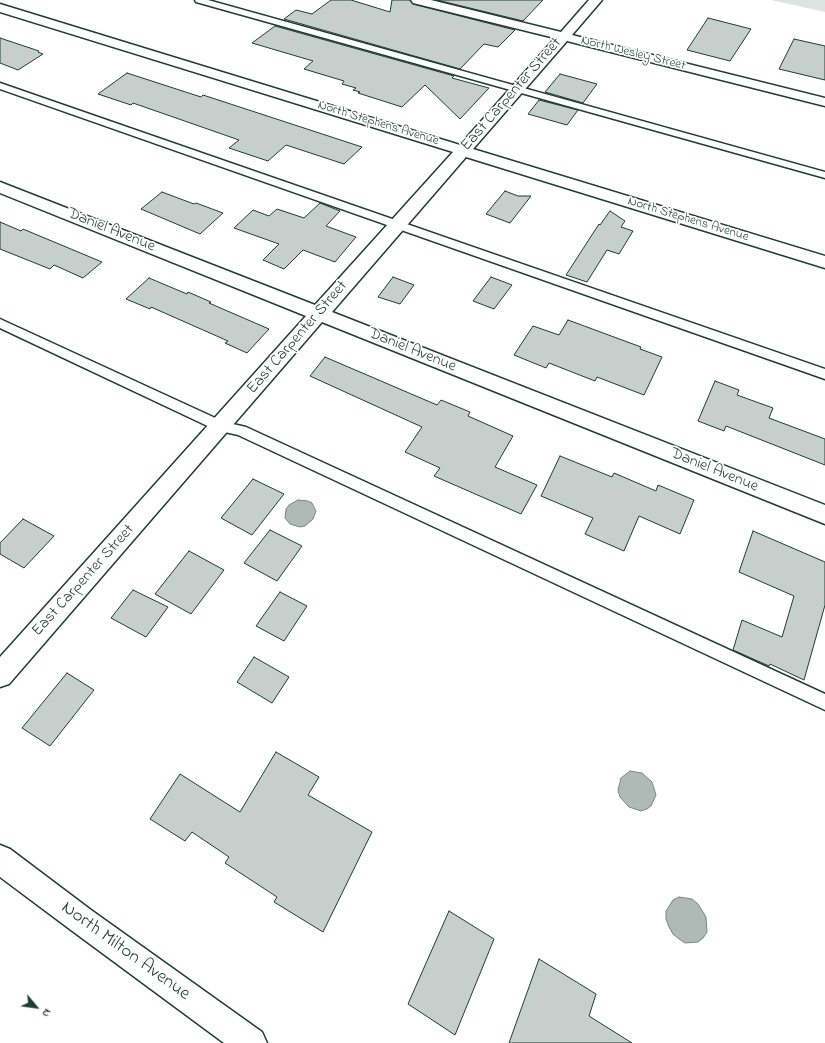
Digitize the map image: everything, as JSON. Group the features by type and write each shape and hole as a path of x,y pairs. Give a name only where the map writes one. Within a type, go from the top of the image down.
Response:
{"street":[{"name":"North Wesley Street","path":"417,0 825,102"},
{"name":"East Carpenter Street","path":"0,675 596,0"},
{"name":"North Stephens Avenue","path":"0,8 825,262"},
{"name":"Daniel Avenue","path":"0,187 825,515"},
{"name":"North Milton Avenue","path":"0,859 81,920 251,1043"}],"lane":[{"path":"199,0 825,175"},
{"path":"0,86 825,374"},
{"path":"0,323 221,426 248,434 825,702"}],"shaded area":[{"path":"771,0 825,0 825,12"},
{"path":"298,500 312,503 316,511 313,519 305,526 300,527 290,524 285,518 286,509 289,505"},
{"path":"630,771 642,773 652,782 656,795 651,806 647,809 641,811 629,807 620,797 618,790 621,778"},
{"path":"679,897 692,899 698,904 706,917 707,932 698,942 685,943 673,934 669,927 666,919 666,911 673,900"}],"building":[{"path":"331,0 351,0 390,12 392,0 410,0 413,4 515,30 498,47 484,44 460,69 284,19 296,10 312,14"},
{"path":"437,0 543,0 523,21"},
{"path":"708,18 751,29 730,61 687,50"},
{"path":"275,26 454,76 452,78 489,88 460,119 425,85 402,107 358,93 360,92 353,90 356,88 342,84 344,81 304,69 313,61 252,43"},
{"path":"0,38 39,51 38,52 43,54 18,70 0,63"},
{"path":"794,39 825,46 825,80 779,69"},
{"path":"127,73 201,97 203,95 362,147 344,164 286,145 268,161 229,148 239,140 133,103 131,105 98,94"},
{"path":"560,74 597,84 583,103 545,92"},
{"path":"539,100 578,110 567,125 528,114"},
{"path":"505,191 518,196 531,196 510,223 486,214"},
{"path":"162,192 223,213 200,234 141,209"},
{"path":"320,203 340,211 326,226 356,237 335,262 303,250 284,269 263,260 279,244 234,228 253,210 269,216 277,209 304,218"},
{"path":"610,211 625,221 621,227 633,231 619,254 607,250 587,282 566,275 599,224 600,225"},
{"path":"0,222 21,231 23,229 102,262 83,278 54,265 50,269 0,249"},
{"path":"393,277 414,285 400,304 378,297"},
{"path":"491,277 512,285 494,309 473,301"},
{"path":"149,278 187,294 188,292 211,302 209,303 269,329 247,353 225,343 228,341 151,307 150,309 126,299"},
{"path":"568,320 641,347 640,349 662,357 644,395 597,377 595,381 549,363 546,368 514,355 533,326 559,335"},
{"path":"325,357 437,405 441,400 470,412 468,416 513,436 495,467 537,485 521,514 434,476 440,468 405,452 422,427 310,376"},
{"path":"715,381 739,390 737,395 773,408 769,418 825,439 825,465 726,426 724,431 698,421"},
{"path":"560,456 612,477 614,473 656,491 658,485 694,500 680,534 639,516 624,551 585,534 593,518 541,496"},
{"path":"253,479 284,494 252,535 221,518"},
{"path":"23,519 54,536 24,568 0,554 0,543"},
{"path":"270,530 302,546 277,581 244,563"},
{"path":"753,531 825,562 825,605 804,680 770,664 769,666 733,650 742,620 782,637 794,596 739,572"},
{"path":"189,551 224,570 191,614 155,594"},
{"path":"133,590 168,607 146,637 111,618"},
{"path":"280,592 307,606 284,641 256,626"},
{"path":"254,657 289,677 272,703 237,682"},
{"path":"67,673 94,690 50,746 22,728"},
{"path":"276,752 319,777 308,795 372,832 323,932 274,902 277,897 225,863 229,857 192,832 185,841 150,819 180,774 240,812"},
{"path":"449,911 494,939 455,1035 408,1004"},
{"path":"539,959 596,994 589,1016 632,1043 509,1043"}]}
